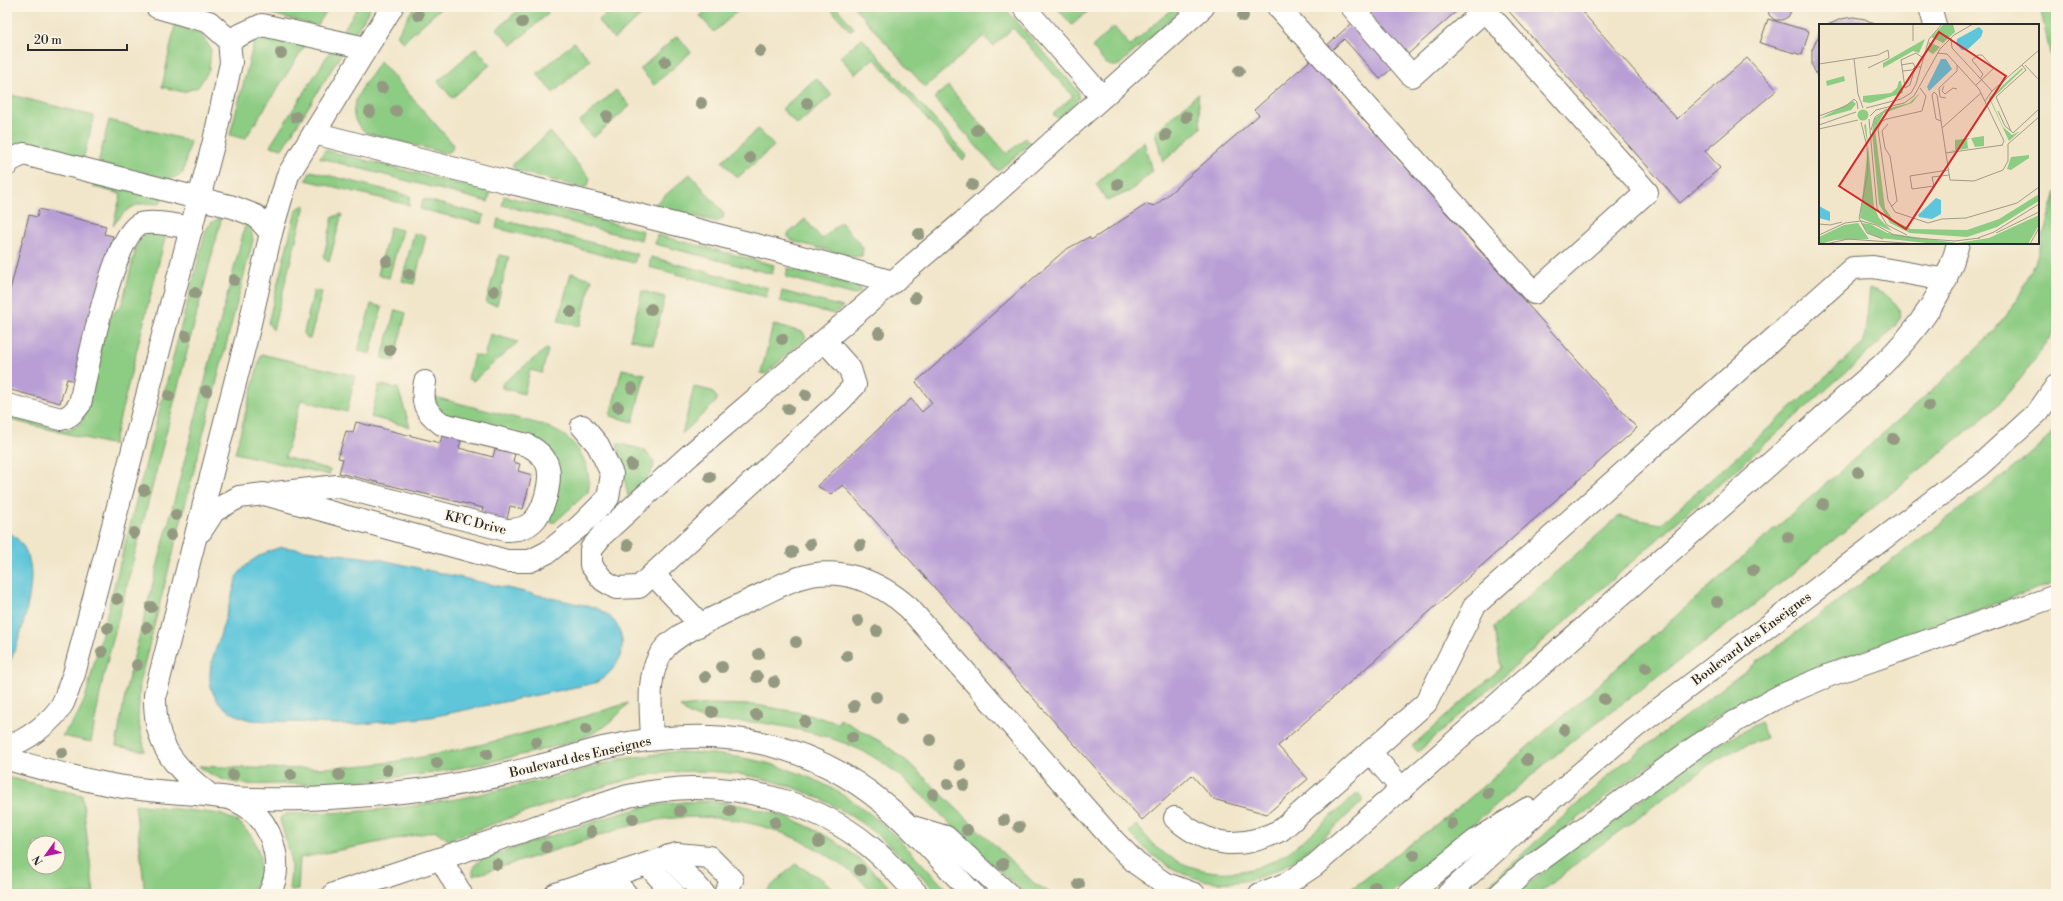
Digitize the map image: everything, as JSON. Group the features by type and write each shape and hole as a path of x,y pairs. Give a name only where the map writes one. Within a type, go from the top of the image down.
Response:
{"street":[{"path":"7,746 16,744 43,726 62,704 74,674 192,228 198,199 214,141 231,63 229,40 209,22 157,7"},
{"path":"220,796 192,782 171,759 158,733 155,714 157,688 271,233 288,175 392,7"},
{"path":"1024,7 1102,97"},
{"path":"825,341 850,369 855,385 840,401 639,586 616,588 603,580 591,565 591,549 604,534 690,455 893,282 1203,7"},
{"path":"1278,7 1534,293 1647,192 1485,10 1412,76 1352,7"},
{"path":"1930,7 1935,24"},
{"path":"229,40 262,25 366,48"},
{"path":"314,133 652,220 770,247 893,282"},
{"path":"7,165 9,161 24,154 233,207 256,216 271,233"},
{"path":"7,405 60,419 68,418 80,404 101,310 128,234 140,224 157,224 192,228"},
{"path":"1260,894 1288,883 1315,865 1882,365 1912,335 1936,299 1946,280 1958,244"},
{"path":"1174,818 1189,830 1206,839 1226,843 1238,843 1264,839 1281,830 1426,703 1475,606 1853,268 1873,267 1946,280"},
{"name":"KFC Drive","path":"194,543 214,512 239,497 337,486 506,530 517,531 537,518 542,510 551,479 549,467 543,456 536,449 527,445 442,424 432,417 425,406 422,396 425,382"},
{"name":"Boulevard des Enseignes","path":"1448,894 1574,779 1634,728 1980,464 2038,412 2056,386"},
{"path":"264,494 507,561 530,562 548,552 580,526 608,498 612,474 598,445 582,426"},
{"path":"652,738 650,694 655,668 666,648 681,635 700,624 789,582 809,575 821,573 842,574 863,580 883,588 909,608 1114,841 1137,864 1164,883 1194,894"},
{"path":"653,574 700,624"},
{"path":"1500,894 1532,866 1698,746 1752,711 1780,696 1830,675 2056,596"},
{"name":"Boulevard des Enseignes","path":"7,759 107,784 220,796 295,798 366,796 430,788 537,767 600,748 652,738 692,735 726,737 760,743 793,752 825,765 854,782 882,802 907,825 973,894"},
{"path":"1370,752 1402,789"},
{"path":"1409,894 1475,841 1574,779"},
{"path":"338,893 628,796 659,790 721,788 752,793 782,801 812,812 841,827 868,844 917,894"},
{"name":"Boulevard des Enseignes","path":"220,796 244,804 256,814 272,841 276,856 275,873 269,894"},
{"path":"907,825 946,837 1008,894"},
{"path":"556,894 592,889 609,876 677,854 710,857 732,880 725,894"},
{"path":"669,856 704,894"},
{"path":"440,859 461,894"},
{"path":"647,864 674,894"},
{"path":"609,876 626,894"}],"green space":[{"path":"245,7 329,7 317,26"},
{"path":"358,7 371,7 354,35 342,32"},
{"path":"414,7 441,8 403,42 397,35"},
{"path":"522,7 543,7 549,13 512,45 497,29"},
{"path":"614,7 651,7 614,39 598,21"},
{"path":"710,7 742,7 714,32 700,16"},
{"path":"829,7 836,7 854,28 850,31"},
{"path":"854,7 1004,7 1078,91 1079,99 1058,119 1053,114 1073,96 1013,28 993,46 984,36 925,87"},
{"path":"1056,7 1093,7 1072,25"},
{"path":"1174,7 1184,7 1119,65 1110,66 1107,64 1092,47 1114,27 1130,46"},
{"path":"2040,7 2056,7 2056,120 2053,66"},
{"path":"175,25 201,34 211,49 209,70 198,87 183,92 162,87"},
{"path":"257,31 306,44 245,139 230,135"},
{"path":"677,36 691,52 654,85 640,69"},
{"path":"862,38 967,156 963,160 874,58 855,74 840,57"},
{"path":"574,42 590,60 553,93 537,74"},
{"path":"476,48 490,65 452,98 438,81"},
{"path":"331,50 342,53 282,149 270,146"},
{"path":"380,61 452,143 453,147 451,151 444,153 367,133 358,125 354,116 354,107 357,98"},
{"path":"816,78 832,95 797,125 782,109"},
{"path":"948,86 1007,154 1025,138 1030,144 998,171 934,98"},
{"path":"616,90 630,106 593,138 579,122"},
{"path":"7,94 94,116 83,160 15,144 7,147"},
{"path":"1198,94 1201,128 1163,162 1155,132"},
{"path":"109,120 190,141 183,173 169,180 98,164"},
{"path":"758,129 774,146 737,178 722,161"},
{"path":"550,132 590,178 588,185 583,188 517,171 512,165"},
{"path":"1144,141 1152,172 1130,191 1107,201 1096,184"},
{"path":"325,150 490,192 488,202 320,158"},
{"path":"311,171 410,196 409,205 306,180"},
{"path":"690,174 723,212 724,217 717,222 653,206"},
{"path":"96,180 162,197 160,204 144,204 133,207 123,214 113,226 121,194 94,187"},
{"path":"2056,192 2056,329 2022,377 1993,410 1755,604 1576,738 1390,894 1342,894 1361,882 1464,803 1938,385 1993,332 2017,300 2035,264"},
{"path":"504,196 643,231 641,240 502,205"},
{"path":"423,199 484,215 482,224 420,209"},
{"path":"305,205 273,330 268,323 296,210"},
{"path":"342,214 329,262 324,259 324,255 333,217"},
{"path":"222,216 103,678 91,742 62,736 78,714 85,699 206,230 211,223"},
{"path":"498,219 637,254 634,263 496,228"},
{"path":"805,219 822,239 841,222 863,248 862,256 853,257 792,241 787,235"},
{"path":"246,222 251,230 253,240 140,681 138,720 145,751 116,746 127,684"},
{"path":"390,227 402,230 389,278 378,275"},
{"path":"150,231 166,234 113,445 7,419 7,415 65,430 74,428 81,422 88,408 105,322 122,304 137,244 143,236"},
{"path":"414,233 426,236 414,284 402,281"},
{"path":"657,235 774,265 772,274 655,244"},
{"path":"499,255 509,257 497,305 486,303"},
{"path":"651,257 768,288 766,297 649,267"},
{"path":"788,268 859,286 861,291 855,295 786,277"},
{"path":"571,273 592,279 580,326 558,321"},
{"path":"1870,288 1887,296 1899,309 1900,315 1897,324 1883,339 1418,752 1412,746 1501,668 1494,627 1619,516 1661,524 1864,343"},
{"path":"314,290 322,292 310,339 305,336 304,332"},
{"path":"642,291 665,297 653,345 630,339"},
{"path":"782,291 843,307 834,314 780,301"},
{"path":"371,304 382,307 370,354 358,351"},
{"path":"395,310 406,313 394,361 382,358"},
{"path":"773,325 803,332 806,338 766,374 761,373"},
{"path":"490,334 518,342 473,381 468,379 474,355 484,357"},
{"path":"546,349 548,350 542,373 530,370 524,394 502,388 502,384"},
{"path":"261,354 355,376 347,412 301,400 285,457 330,470 329,475 235,453"},
{"path":"622,369 645,374 633,422 610,416"},
{"path":"379,385 398,388 410,427 371,417"},
{"path":"694,387 712,391 717,398 716,402 682,434"},
{"path":"434,397 544,425 562,434 576,446 583,458 588,472 588,492 555,522 551,522 548,518 555,464 443,414 436,408"},
{"path":"2056,427 2056,582 1798,674 1729,708 1629,780 1563,830 1485,894 1478,894 1617,768 2006,474 2047,439"},
{"path":"617,443 644,450 654,462 651,473 648,477 628,496"},
{"path":"628,703 607,725 575,740 550,748 495,761 435,772 374,780 313,784 241,784 224,780 199,766 320,768 392,762 482,744 540,729"},
{"path":"709,704 755,705 803,713 838,723 840,719 883,743 909,763 1034,883 1052,894 1025,894 967,841 915,789 872,756 845,743 811,732 763,723 709,720 689,714 680,707"},
{"path":"1761,722 1766,738 1739,748 1710,764 1583,858 1539,894 1515,894 1574,847 1717,745"},
{"path":"673,752 726,755 752,760 800,774 824,784 847,797 880,822 951,894 939,894 885,841 848,814 823,800 768,780 739,774 709,771 651,775 623,781 557,801 448,840 436,831 300,858 298,890 291,891 289,889 291,870 290,854 280,820 281,817 286,814 352,812 406,807 462,798 566,775 621,759"},
{"path":"7,777 82,795 94,894 7,894"},
{"path":"1358,793 1364,800 1302,855 1281,868 1259,877 1239,882 1218,882 1199,879 1180,872 1162,862 1129,832 1136,825 1157,848 1173,859 1191,866 1208,871 1244,871 1262,866 1279,858 1295,847"},
{"path":"715,801 769,812 793,820 815,830 836,842 856,857 896,894 875,894 851,872 825,854 796,839 766,828 735,820 702,817 670,818 638,824 473,876 473,867 481,859 615,815 648,806 684,802"},
{"path":"135,804 220,814 239,822 253,838 260,855 260,875 251,894 145,894"},
{"path":"795,864 822,879 839,894 763,894"}],"water":[{"path":"7,531 15,536 24,547 29,560 31,584 26,615 17,645 7,668"},
{"path":"282,547 378,559 595,608 608,615 617,625 621,636 622,649 618,662 609,673 595,683 431,717 352,725 251,720 243,718 228,710 216,699 210,683 211,665 237,576 246,565 257,557"}],"building":[{"path":"1370,7 1461,7 1380,79 1344,39 1315,65 1637,428 1278,746 1308,779 1267,814 1213,799 1192,775 1142,820 843,485 831,494 817,486 911,399 922,412 932,403 916,382 1065,250 1089,237 1091,240 1147,204 1155,206 1259,115 1254,110"},
{"path":"1505,7 1578,7 1677,119 1747,58 1777,90 1705,151 1720,168 1680,203"},
{"path":"1768,7 1791,7 1791,11 1788,17 1782,20 1775,20 1769,15"},
{"path":"1853,17 1865,19 1874,24 1830,24 1841,19"},
{"path":"1768,19 1809,31 1802,55 1760,43"},
{"path":"1819,35 1819,80 1812,65 1812,50"},
{"path":"39,209 106,226 104,234 113,236 76,381 67,379 60,403 7,389 7,302 29,215 37,217"},
{"path":"356,422 440,443 444,429 463,434 459,448 493,457 497,442 516,448 513,462 520,464 518,471 532,475 523,509 510,506 505,528 479,521 483,508 339,473 343,459 338,458 346,431 353,433"}]}
